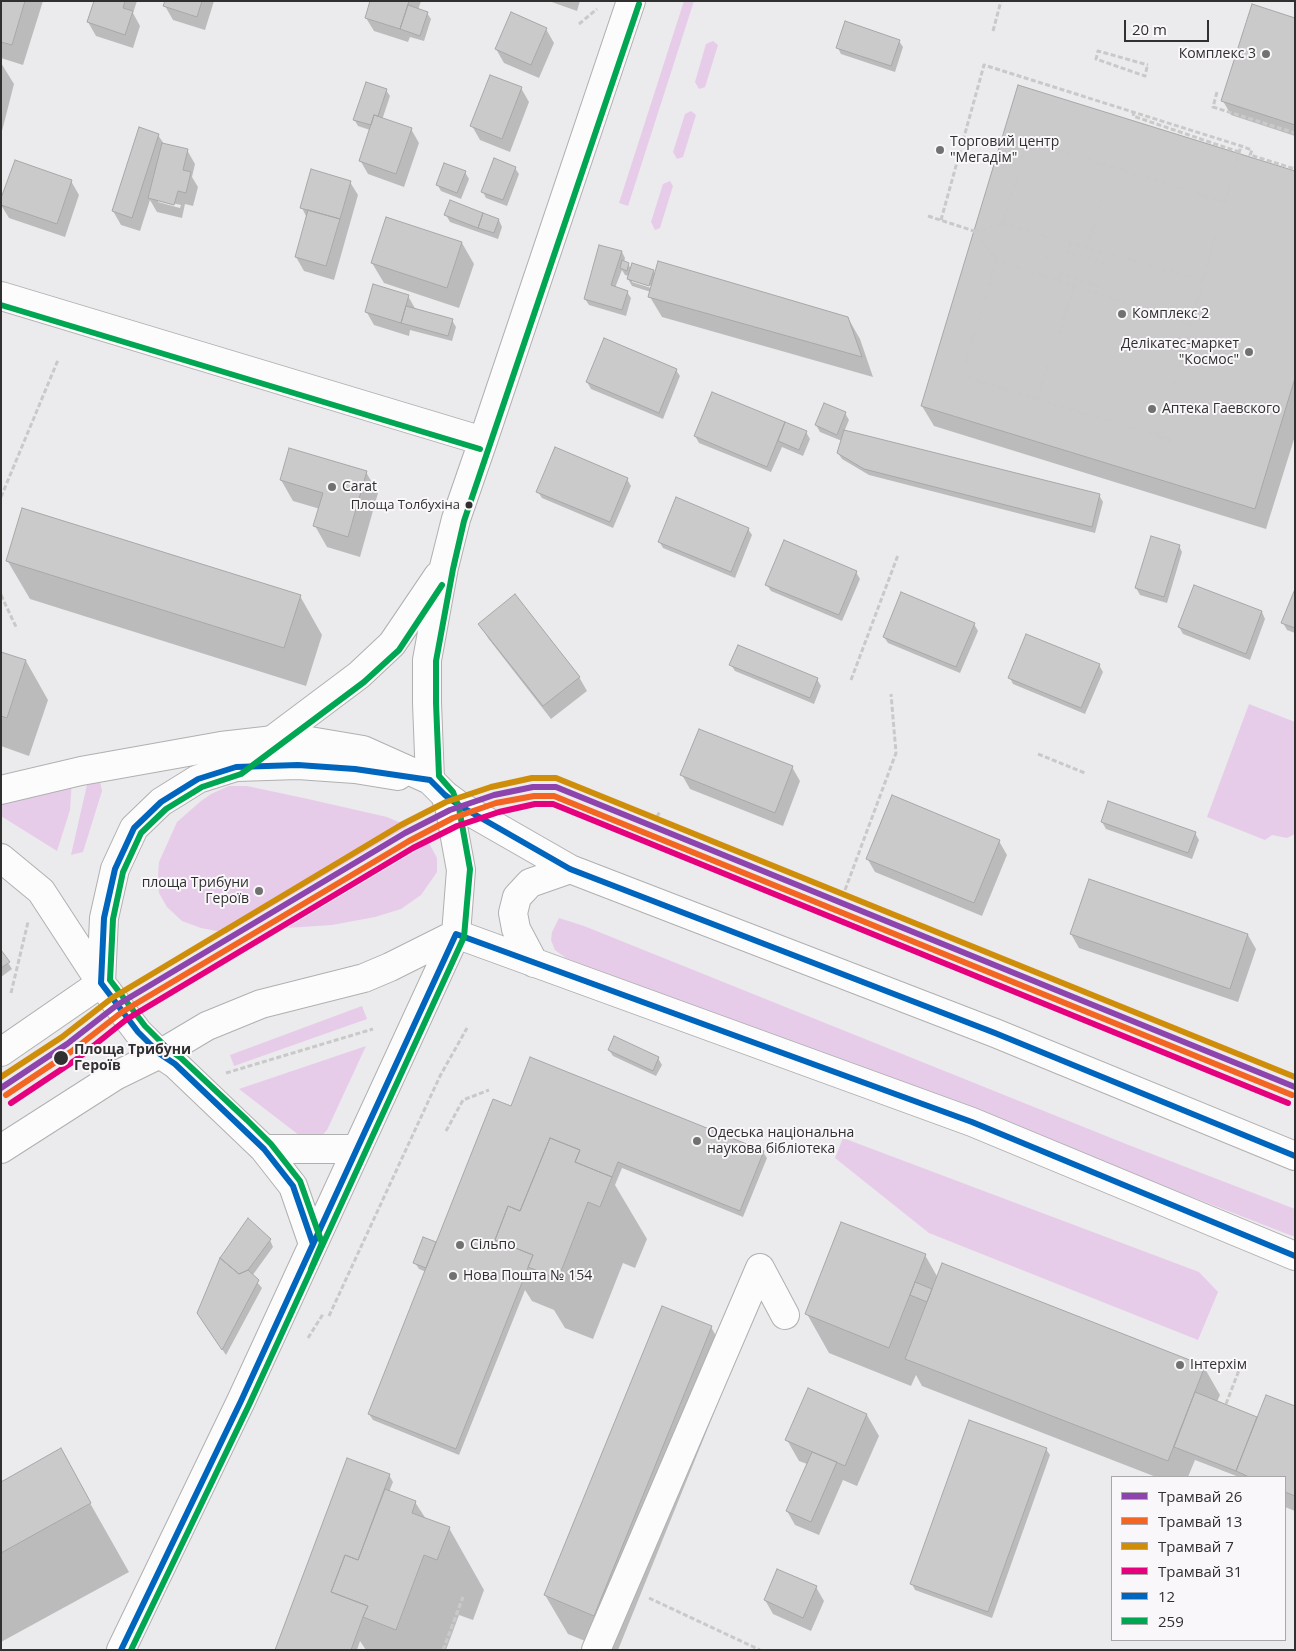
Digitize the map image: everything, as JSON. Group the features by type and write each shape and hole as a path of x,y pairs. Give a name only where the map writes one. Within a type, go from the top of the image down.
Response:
{"main road":[{"path":"121,1650 241,1401 456,934 461,870 454,825 437,788 427,703 427,660 444,567 456,519 631,1"},
{"path":"1,296 483,441"},
{"path":"236,767 359,675 392,644 444,567"},
{"path":"1,790 81,771 125,763 221,746 292,738 362,750 437,788 460,806 570,869 996,1033 1295,1156"},
{"path":"101,983 104,918 115,869 134,828 161,802 198,779 236,767 298,765 355,769 437,788"},
{"path":"1,858 41,891 101,983 138,1032 160,1054 175,1064 264,1149 293,1186 313,1244"},
{"path":"534,963 516,929 513,913 517,897 530,883 570,869"},
{"path":"1,1149 116,1076 160,1054 207,1026 261,1004 364,978 456,934 972,1122 1295,1256"},
{"path":"1,1052 101,983"},
{"path":"264,1149 357,1149"},
{"path":"596,1650 760,1268 785,1315"}],"path":[{"path":"993,31 1001,1"},
{"path":"578,24 600,7"},
{"path":"1098,51 1148,66 1145,76 1096,59 1098,51"},
{"path":"941,220 984,65 1241,146 1252,150 1250,155 1295,169"},
{"path":"1218,92 1213,107 1295,133"},
{"path":"1134,111 1133,116 1239,152"},
{"path":"1002,224 1028,140 1225,202"},
{"path":"1159,436 1241,146"},
{"path":"1087,247 1112,167"},
{"path":"928,216 974,232 997,260 1190,326"},
{"path":"974,232 1002,224 1203,280"},
{"path":"1041,275 1052,237"},
{"path":"1070,242 1067,251 1110,265"},
{"path":"997,260 962,376 1172,440"},
{"path":"1058,281 1060,274 1103,288"},
{"path":"1037,399 1074,286"},
{"path":"1,497 58,360"},
{"path":"852,680 898,555"},
{"path":"1,595 17,629"},
{"path":"845,890 896,754 891,694"},
{"path":"1038,754 1085,773"},
{"path":"657,817 660,811"},
{"path":"11,993 28,921"},
{"path":"329,1316 440,1076 467,1028"},
{"path":"226,1074 373,1029"},
{"path":"446,1131 463,1100 489,1090"},
{"path":"308,1338 323,1314"},
{"path":"1226,1404 1241,1365"},
{"path":"624,1586 760,1650"},
{"path":"442,1650 463,1597"}],"shaded area":[{"path":"684,1 694,1 628,206 619,203"},
{"path":"713,41 718,45 705,87 699,89 695,82 706,44"},
{"path":"691,111 696,115 683,157 677,159 673,152 685,114"},
{"path":"670,181 673,186 660,228 655,230 651,222 663,184"},
{"path":"1249,704 1295,722 1295,834 1287,838 1272,835 1265,840 1207,817"},
{"path":"89,776 100,781 102,791 83,852 71,855"},
{"path":"72,779 70,810 57,851 1,816 1,794"},
{"path":"229,786 247,786 308,799 387,817 408,826 227,933 201,928 182,921 167,907 159,893 159,862 177,822 211,794"},
{"path":"429,843 437,858 437,872 421,895 401,909 375,917 332,925 287,928"},
{"path":"559,918 584,926 1126,1144 1295,1209 1295,1237 966,1109 566,958 555,950 551,940 552,932"},
{"path":"362,1006 367,1019 234,1066 230,1055"},
{"path":"366,1046 327,1130 320,1138 304,1139 239,1089"},
{"path":"843,1138 1199,1272 1218,1292 1198,1340 929,1233 835,1158"}],"building":[{"path":"1,1 25,1 12,45 1,42"},
{"path":"94,1 125,1 123,8 133,11 125,35 87,22"},
{"path":"165,1 202,1 197,17 163,6"},
{"path":"370,1 409,1 400,29 365,18"},
{"name":"Комплекс 3","path":"1252,4 1295,18 1295,125 1221,101"},
{"path":"408,5 428,12 420,36 400,29"},
{"path":"511,12 547,28 531,65 495,49"},
{"path":"845,21 900,40 891,66 836,48"},
{"path":"490,75 522,87 502,139 470,126"},
{"path":"366,82 387,89 378,116 374,115 371,125 353,120"},
{"name":"Комплекс 2","path":"1018,85 1295,171 1295,378 1255,509 921,406"},
{"path":"374,115 412,128 396,174 359,161"},
{"path":"139,127 159,134 132,218 112,211"},
{"path":"162,143 188,149 183,170 191,172 186,193 178,191 174,205 148,198"},
{"path":"494,158 516,167 503,200 481,192"},
{"path":"15,160 72,180 57,224 1,205 1,198"},
{"path":"444,163 466,171 457,193 436,185"},
{"path":"311,169 351,181 340,219 300,208"},
{"path":"450,200 483,213 478,228 444,215"},
{"path":"308,210 340,219 326,266 295,257"},
{"path":"483,213 499,219 494,233 478,228"},
{"path":"386,217 462,242 447,288 371,263"},
{"path":"599,245 622,251 611,285 628,291 622,310 584,299"},
{"path":"622,260 629,263 627,271 620,268"},
{"path":"658,261 848,317 862,357 648,297"},
{"path":"632,263 654,270 649,286 627,279"},
{"path":"373,284 409,295 401,323 365,312"},
{"path":"406,306 453,319 448,336 401,323"},
{"path":"604,338 677,369 659,413 586,382"},
{"path":"712,392 785,422 767,467 694,436"},
{"path":"824,403 846,412 837,435 815,425"},
{"path":"785,422 807,431 799,450 778,441"},
{"path":"844,430 1100,494 1092,527 864,469 837,453"},
{"path":"555,447 628,478 610,522 536,492"},
{"name":"Carat","path":"289,448 367,471 348,537 313,526 323,493 280,480"},
{"path":"676,497 749,528 731,572 658,542"},
{"path":"22,508 301,595 284,648 6,561"},
{"path":"1151,536 1180,545 1164,597 1135,588"},
{"path":"784,540 857,571 839,615 765,585"},
{"path":"1194,585 1262,611 1246,654 1178,627"},
{"path":"1295,589 1295,628 1281,623"},
{"path":"901,592 975,623 956,667 883,637"},
{"path":"515,594 580,677 543,706 478,624"},
{"path":"1026,634 1100,664 1081,708 1008,678"},
{"path":"738,645 818,678 810,698 729,665"},
{"path":"1,652 26,660 7,718 1,716"},
{"path":"699,729 793,766 775,813 680,775"},
{"path":"892,795 1000,840 974,903 866,859"},
{"path":"1108,801 1196,832 1188,853 1101,822"},
{"path":"1089,879 1248,934 1230,989 1070,934"},
{"path":"1,950 10,962 1,968"},
{"path":"614,1036 659,1057 653,1071 608,1050"},
{"path":"530,1057 764,1151 740,1211 618,1162 612,1177 575,1162 580,1150 550,1138 520,1211 508,1206 495,1240 533,1255 456,1449 368,1414 493,1099 511,1106"},
{"path":"550,1138 580,1150 575,1162 612,1177 600,1207 588,1202 558,1279 528,1267 533,1255 495,1240 508,1206 520,1211"},
{"path":"248,1218 271,1239 248,1270 239,1274 220,1258"},
{"path":"841,1222 926,1254 889,1348 805,1314"},
{"path":"423,1237 436,1242 426,1268 413,1263"},
{"path":"220,1258 239,1274 248,1270 259,1280 222,1350 197,1313"},
{"path":"942,1263 1205,1366 1168,1461 905,1359"},
{"path":"915,1282 932,1289 927,1302 910,1295"},
{"path":"662,1306 712,1326 594,1616 544,1595"},
{"path":"808,1388 867,1414 845,1466 785,1440"},
{"path":"1195,1392 1257,1417 1236,1471 1174,1447"},
{"path":"1266,1395 1295,1406 1295,1496 1286,1492 1286,1476 1247,1476 1236,1471"},
{"path":"969,1420 1047,1448 988,1612 910,1584"},
{"path":"61,1448 91,1503 1,1553 1,1482"},
{"path":"812,1452 837,1462 811,1522 786,1511"},
{"path":"347,1458 390,1474 358,1560 345,1555 331,1592 368,1606 351,1650 275,1650"},
{"path":"385,1489 416,1501 412,1513 450,1527 437,1560 424,1555 396,1630 363,1617 368,1606 331,1592 345,1555 358,1560"},
{"path":"777,1569 817,1586 803,1618 764,1600"}],"tram line":[{"name":"7","path":"1,1077 62,1037 112,998 401,825 446,802 491,787 532,778 556,778 1295,1077"},
{"name":"26","path":"1,1088 67,1044 117,1005 405,833 450,810 494,795 533,787 556,787 1295,1087"},
{"name":"13","path":"6,1095 72,1051 122,1012 409,841 453,818 496,803 534,796 554,796 1292,1095"},
{"name":"31","path":"11,1103 77,1059 127,1019 413,848 457,826 499,812 535,804 553,804 1288,1103"}],"transit line":[{"name":"259","path":"131,1650 249,1405 464,937 470,869 459,808 453,792 439,776 436,703 436,661 453,569 464,521 639,4"},
{"name":"259","path":"1,305 480,449"},
{"name":"259","path":"311,1269 322,1243 300,1181 271,1144 145,1026 110,980 113,919 123,872 141,833 166,809 202,787 241,774 364,682 399,650 442,585"},
{"name":"12","path":"121,1650 241,1401 313,1244 293,1186 264,1149 175,1064 160,1054 138,1032 101,983 104,918 115,869 134,828 161,802 198,779 236,767 298,765 355,769 430,780 445,795 460,806 570,869 995,1033 1295,1156"},
{"name":"12","path":"303,1266 456,934 972,1122 1295,1256"}],"place":[{"name":"Комплекс 3","path":"1266,54"},
{"name":"Торговий центр \"Мегадім\"","path":"940,150"},
{"name":"Комплекс 2","path":"1122,314"},
{"name":"Делікатес-маркет \"Космос\"","path":"1249,352"},
{"name":"Аптека Гаевского","path":"1152,409"},
{"name":"Carat","path":"332,487"},
{"name":"Площа Толбухіна","path":"469,505"},
{"name":"площа Трибуни Героїв","path":"259,891"},
{"name":"Площа Трибуни Героїв","path":"61,1058"},
{"name":"Одеська національна наукова бібліотека","path":"697,1141"},
{"name":"Сільпо","path":"460,1245"},
{"name":"Нова Пошта № 154","path":"453,1276"},
{"name":"Інтерхім","path":"1180,1365"}]}
